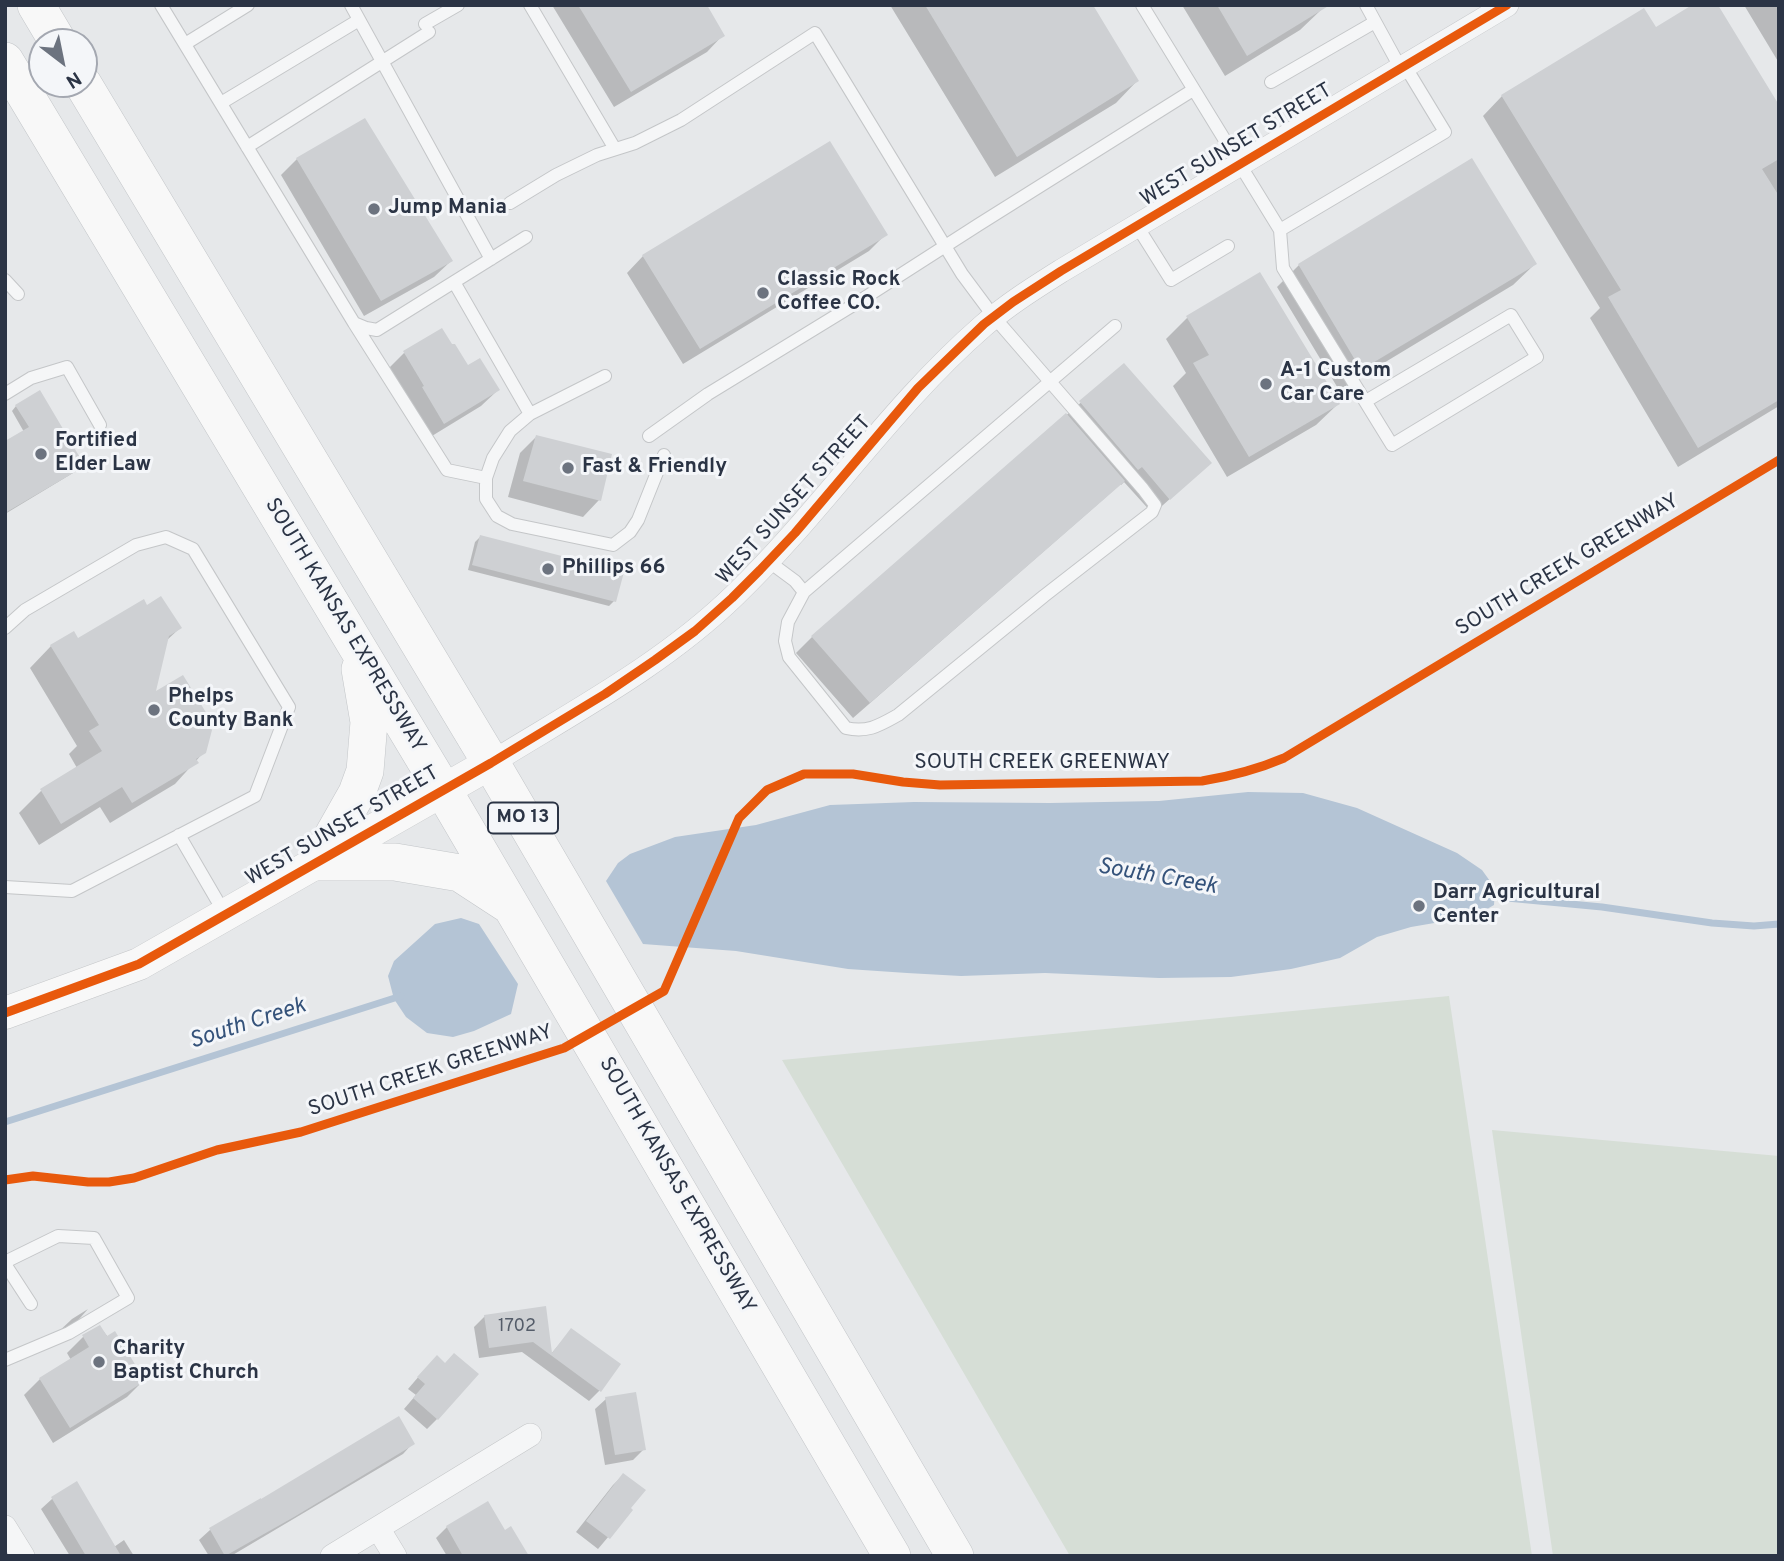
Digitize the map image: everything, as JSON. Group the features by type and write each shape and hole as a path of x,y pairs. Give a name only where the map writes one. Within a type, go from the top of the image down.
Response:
{"main road":[{"path":"36,5 50,28"},
{"name":"SOUTH KANSAS EXPRESSWAY","path":"5,61 443,790 892,1556"},
{"name":"MO 13","path":"91,98 491,762 955,1556"},
{"path":"355,645 369,722 365,771 357,793 318,862 395,862 460,873 512,908"},
{"name":"WEST SUNSET STREET","path":"5,1013 139,964 491,762"}],"street":[{"name":"WEST SUNSET STREET","path":"491,762 605,694 695,631 733,598 795,533 918,388 960,347 1013,302 1507,5"},
{"path":"332,1556 530,1435"},
{"path":"5,1527 23,1556"},
{"path":"378,1528 395,1556"}],"lane":[{"path":"161,5 354,323 447,470 486,478"},
{"path":"184,44 248,5"},
{"path":"351,5 491,259"},
{"path":"247,147 382,62 458,5"},
{"path":"530,5 615,149"},
{"path":"1142,5 1280,230 1283,268 1392,445 1537,357 1511,315 1366,401"},
{"path":"1280,230 1446,132 1403,68 1366,5"},
{"path":"221,103 359,20"},
{"path":"1271,82 1375,22"},
{"path":"510,204 556,174 681,120 816,33 962,274 995,317 1050,381 1143,489 1154,505 1152,512 898,715 878,726 858,730 846,728 789,657 785,641 788,622 804,592 1050,381 1115,326"},
{"path":"649,436 708,394 1193,90"},
{"path":"1137,226 1171,280 1228,246"},
{"path":"354,323 377,330 526,237"},
{"path":"5,280 18,294"},
{"path":"454,282 530,414"},
{"path":"5,394 32,378 66,367 100,425"},
{"path":"605,376 530,414 510,432 494,458 486,478 486,499 497,516 512,524 612,545 630,532 638,520 664,455"},
{"path":"5,628 25,610 136,545 166,537 193,549 289,707 255,796 72,891 5,887"},
{"path":"768,561 804,592"},
{"path":"179,835 226,915"},
{"path":"5,1360 69,1333 128,1297 94,1238 58,1236 5,1263 31,1304"}],"shaded area":[{"path":"1449,996 1532,1556 1070,1556 782,1060"},
{"path":"1492,1130 1779,1156 1779,1556 1553,1556"}],"water":[{"path":"1248,792 1303,793 1357,808 1457,853 1482,870 1495,888 1494,905 1475,916 1411,927 1377,937 1340,958 1291,969 1231,977 1159,978 1045,973 961,976 848,969 736,951 643,944 606,881 618,863 630,854 675,837 756,825 830,805 1159,801"},
{"path":"461,918 479,924 518,984 511,1014 474,1031 453,1037 427,1033 406,1017 394,999 388,976 394,961 435,924"}],"building":[{"path":"578,5 707,5 725,36 631,92"},
{"path":"925,5 1093,5 1139,81 1017,157"},
{"path":"1217,5 1330,5 1247,56"},
{"path":"1692,5 1718,5 1779,105 1779,159 1762,169 1779,196 1779,400 1698,448 1608,297 1621,290 1501,95 1644,8 1656,27"},
{"name":"Jump Mania","path":"365,118 453,261 381,301 296,158"},
{"path":"830,141 888,235 700,349 642,255"},
{"path":"1472,158 1537,264 1361,370 1298,264"},
{"name":"A-1 Custom Car Care","path":"1260,272 1340,404 1249,457 1193,363 1209,355 1186,316"},
{"path":"442,328 468,365 480,358 500,390 444,424 403,351"},
{"path":"1124,363 1212,463 1170,500 1142,467 1138,470 1079,401"},
{"name":"Fortified Elder Law","path":"40,390 85,466 5,513 5,441 29,427 15,405"},
{"path":"1066,413 1125,481 870,703 811,636"},
{"name":"Fast & Friendly","path":"536,435 612,454 601,501 523,481"},
{"name":"Phillips 66","path":"480,535 624,572 616,602 472,565"},
{"name":"Phelps County Bank","path":"161,596 182,628 169,636 156,691 183,675 210,719 207,721 212,730 206,753 196,759 199,763 132,803 122,787 61,824 40,789 102,751 89,731 99,725 50,645 74,631 78,638 144,599 147,605"},
{"path":"546,1306 552,1353 571,1328 621,1364 601,1392 533,1342 489,1348 484,1315"},
{"name":"Charity Baptist Church","path":"100,1325 107,1336 115,1331 145,1381 70,1428 39,1378 89,1347 82,1335"},
{"path":"454,1353 479,1374 438,1420 413,1398 425,1384 417,1377 437,1355 445,1363"},
{"path":"636,1392 646,1450 615,1455 605,1397"},
{"path":"399,1416 415,1444 225,1556 209,1528"},
{"path":"623,1473 646,1490 610,1539 586,1521"},
{"path":"77,1481 121,1556 86,1556 51,1497"},
{"path":"488,1501 505,1530 511,1526 529,1556 463,1556 446,1526"}],"waterway":[{"name":"South Creek","path":"1486,896 1602,907 1712,923 1754,926 1779,924"},
{"name":"South Creek","path":"5,1122 401,996"}],"cycle path":[{"path":"5,1013 139,964 491,763 605,694 695,631 732,598 795,533 918,388 984,324 1061,271 1507,5"},
{"name":"SOUTH CREEK GREENWAY","path":"5,1180 33,1176 109,1182 134,1178 217,1150 301,1132 564,1048 664,991 739,818 767,790 804,774 853,774 940,785 1202,781 1244,772 1284,758 1779,460"}],"place":[{"name":"Jump Mania","path":"374,209"},
{"name":"Classic Rock Coffee CO.","path":"763,293"},
{"name":"A-1 Custom Car Care","path":"1266,384"},
{"name":"Fortified Elder Law","path":"41,454"},
{"name":"Fast & Friendly","path":"568,468"},
{"name":"Phillips 66","path":"548,569"},
{"name":"Phelps County Bank","path":"154,710"},
{"name":"Darr Agricultural Center","path":"1419,906"},
{"name":"Charity Baptist Church","path":"99,1362"}]}
